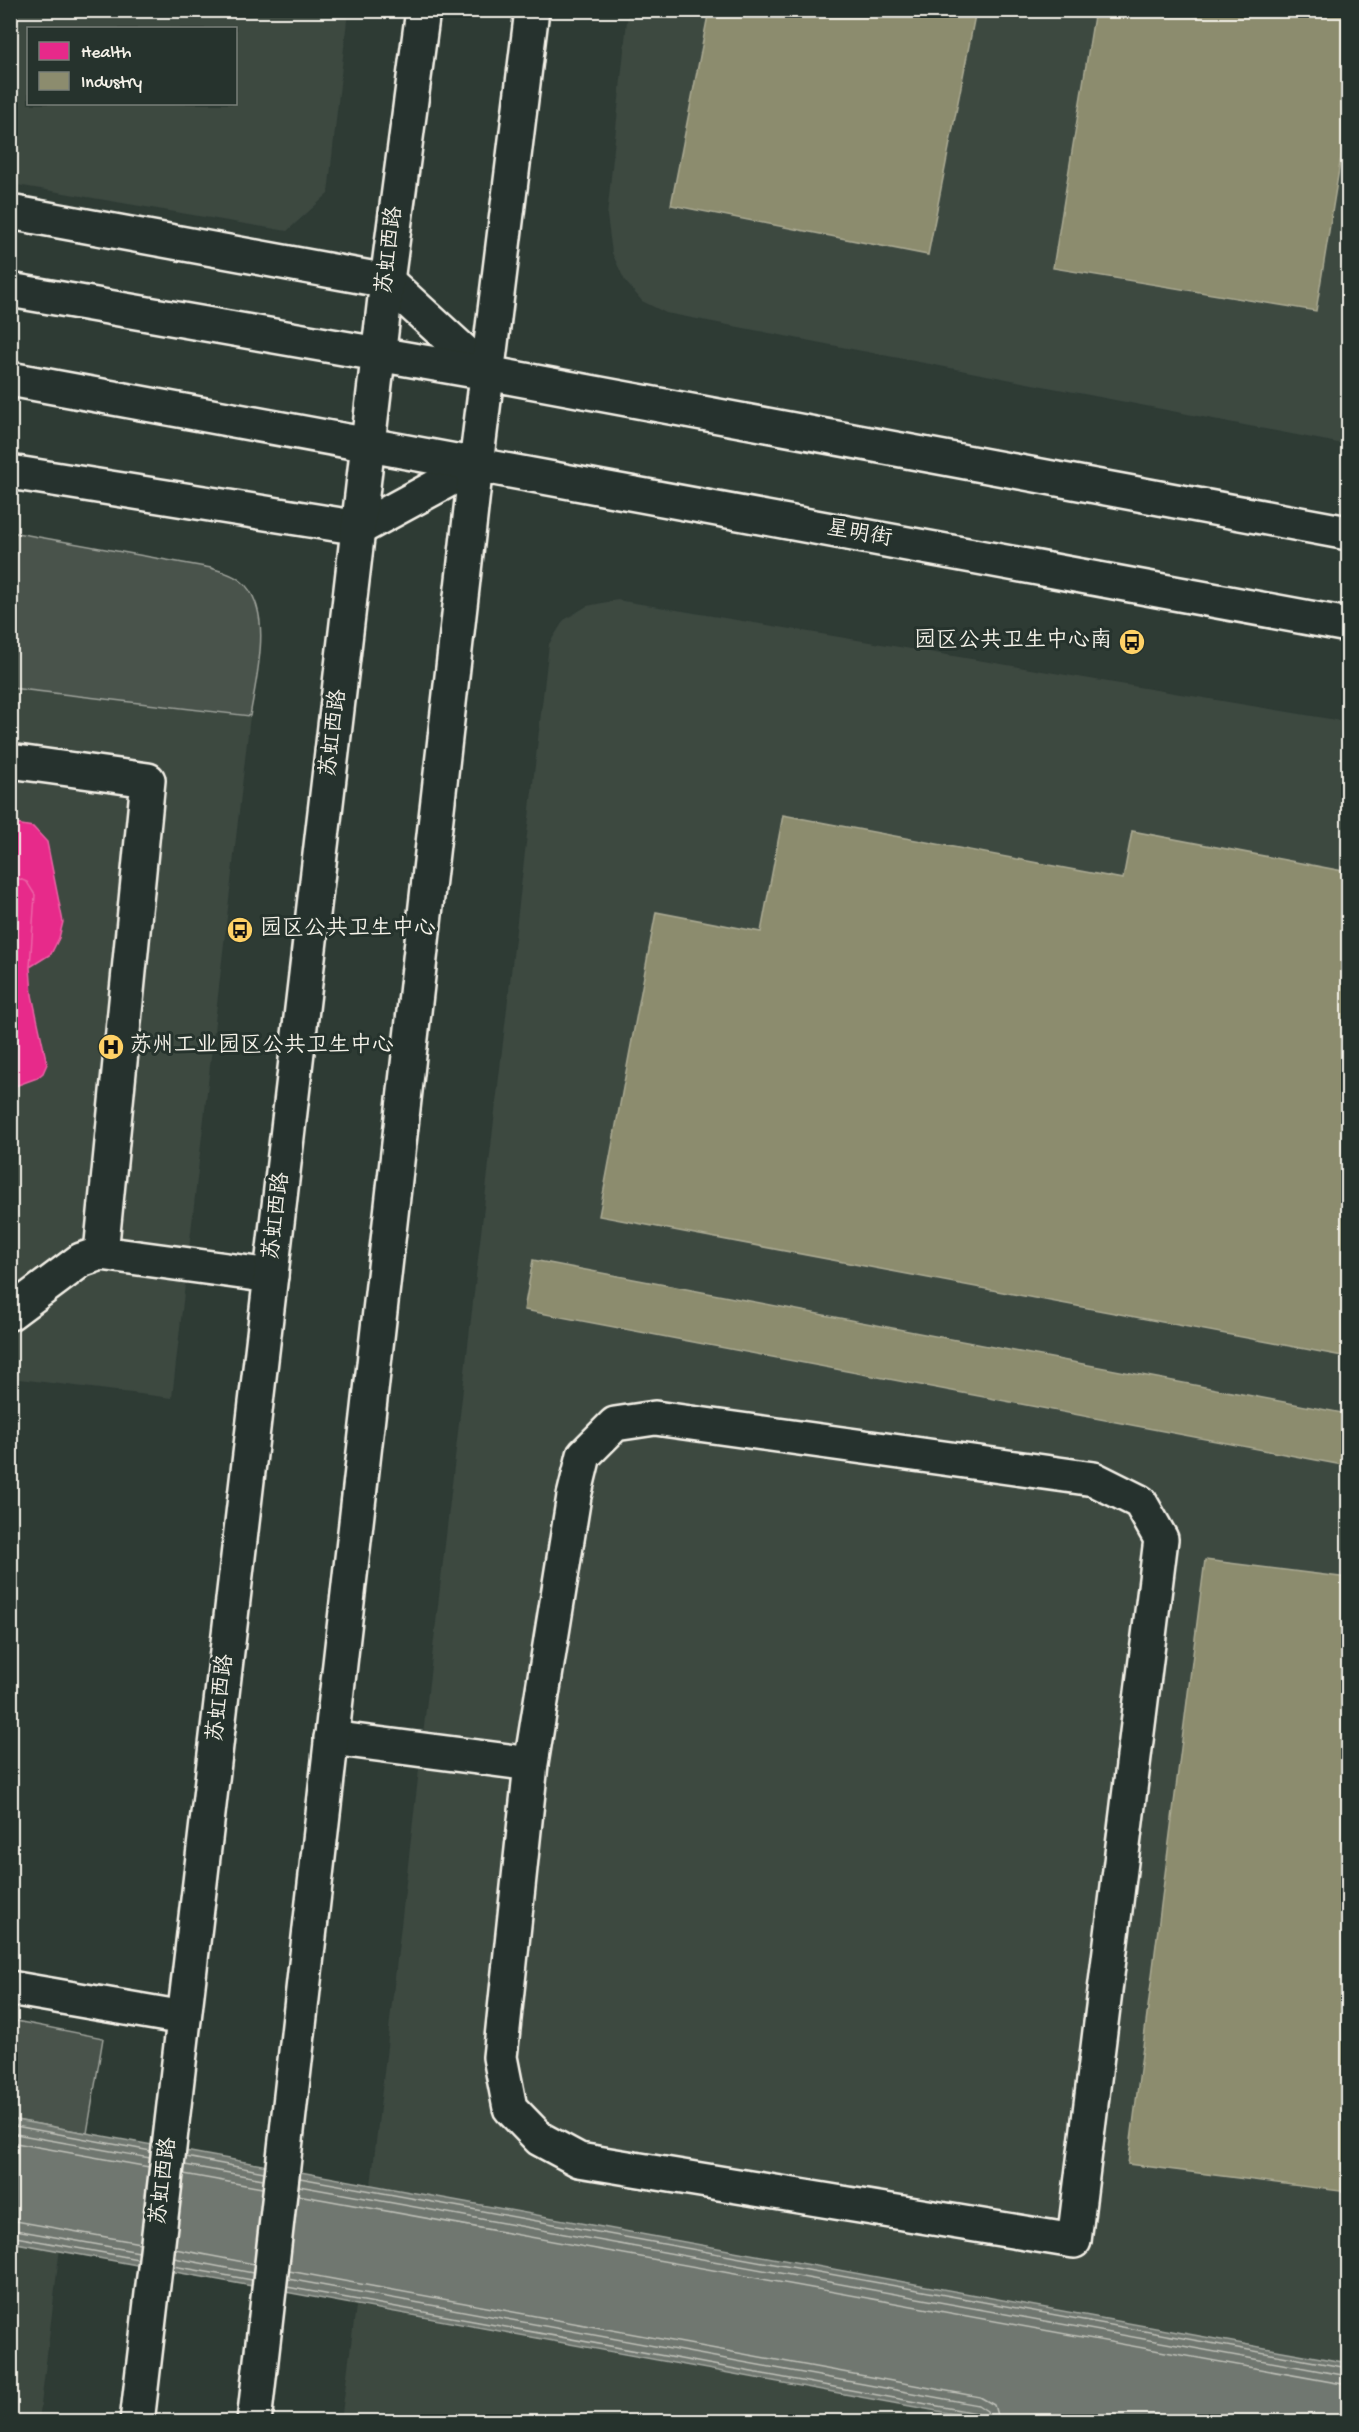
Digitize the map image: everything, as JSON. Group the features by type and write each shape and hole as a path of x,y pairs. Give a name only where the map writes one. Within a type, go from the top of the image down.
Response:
{"main road":[{"name":"苏虹西路","path":"137,2421 370,445 378,353 423,10"},
{"path":"254,2421 476,465 532,10"},
{"path":"10,212 387,281 487,372"},
{"path":"10,290 487,372 1348,533"},
{"name":"星明街","path":"10,379 1348,625"},
{"path":"10,472 360,528 476,465"},
{"path":"10,761 148,780 101,1253"},
{"path":"10,1312 81,1260 101,1253 271,1276"},
{"path":"654,1418 1094,1479 1140,1502 1161,1539 1074,2241 579,2160 540,2139 510,2108 500,2057 531,1764 574,1496 585,1455 615,1424 654,1418"},
{"path":"331,1738 531,1764"},
{"path":"10,1988 184,2018"}],"shaded area":[{"path":"10,11 348,11 328,194 287,231 11,184"},
{"path":"628,11 1348,11 1348,445 666,313 642,301 625,281 612,253 607,216"},
{"path":"11,532 211,568 241,581 251,593 258,609 260,626 259,664 250,716 11,688"},
{"path":"617,600 1348,722 1348,2363 371,2185 549,644 564,620 587,606"},
{"name":"苏州工业园区公共卫生中心","path":"11,688 250,716 172,1398 11,1378"},
{"path":"11,2020 103,2038 87,2133 11,2119"},
{"path":"10,2206 64,2214 39,2421 11,2421"},
{"path":"356,2306 991,2421 341,2421"}],"water":[{"path":"10,2119 1348,2363 1348,2421 992,2421 11,2242"}],"building: Health":[{"path":"10,823 33,827 47,842 63,922 59,938 51,954 30,967 35,895 27,882 10,875"},
{"path":"10,875 27,882 35,895 30,967 32,995 47,1064 43,1073 37,1078 10,1088"}],"building: Industry":[{"path":"709,10 976,10 928,255 671,205"},
{"path":"1095,10 1348,10 1348,114 1316,311 1053,268"},
{"path":"783,815 1123,879 1132,831 1343,871 1348,840 1348,1357 599,1216 656,912 761,932"},
{"path":"533,1260 1348,1414 1348,1466 524,1310"},
{"path":"1205,1560 1348,1578 1348,2192 1128,2164"}],"place":[{"name":"园区公共卫生中心南","path":"1132,642"},
{"name":"园区公共卫生中心","path":"240,930"},
{"name":"苏州工业园区公共卫生中心","path":"111,1047"}]}
